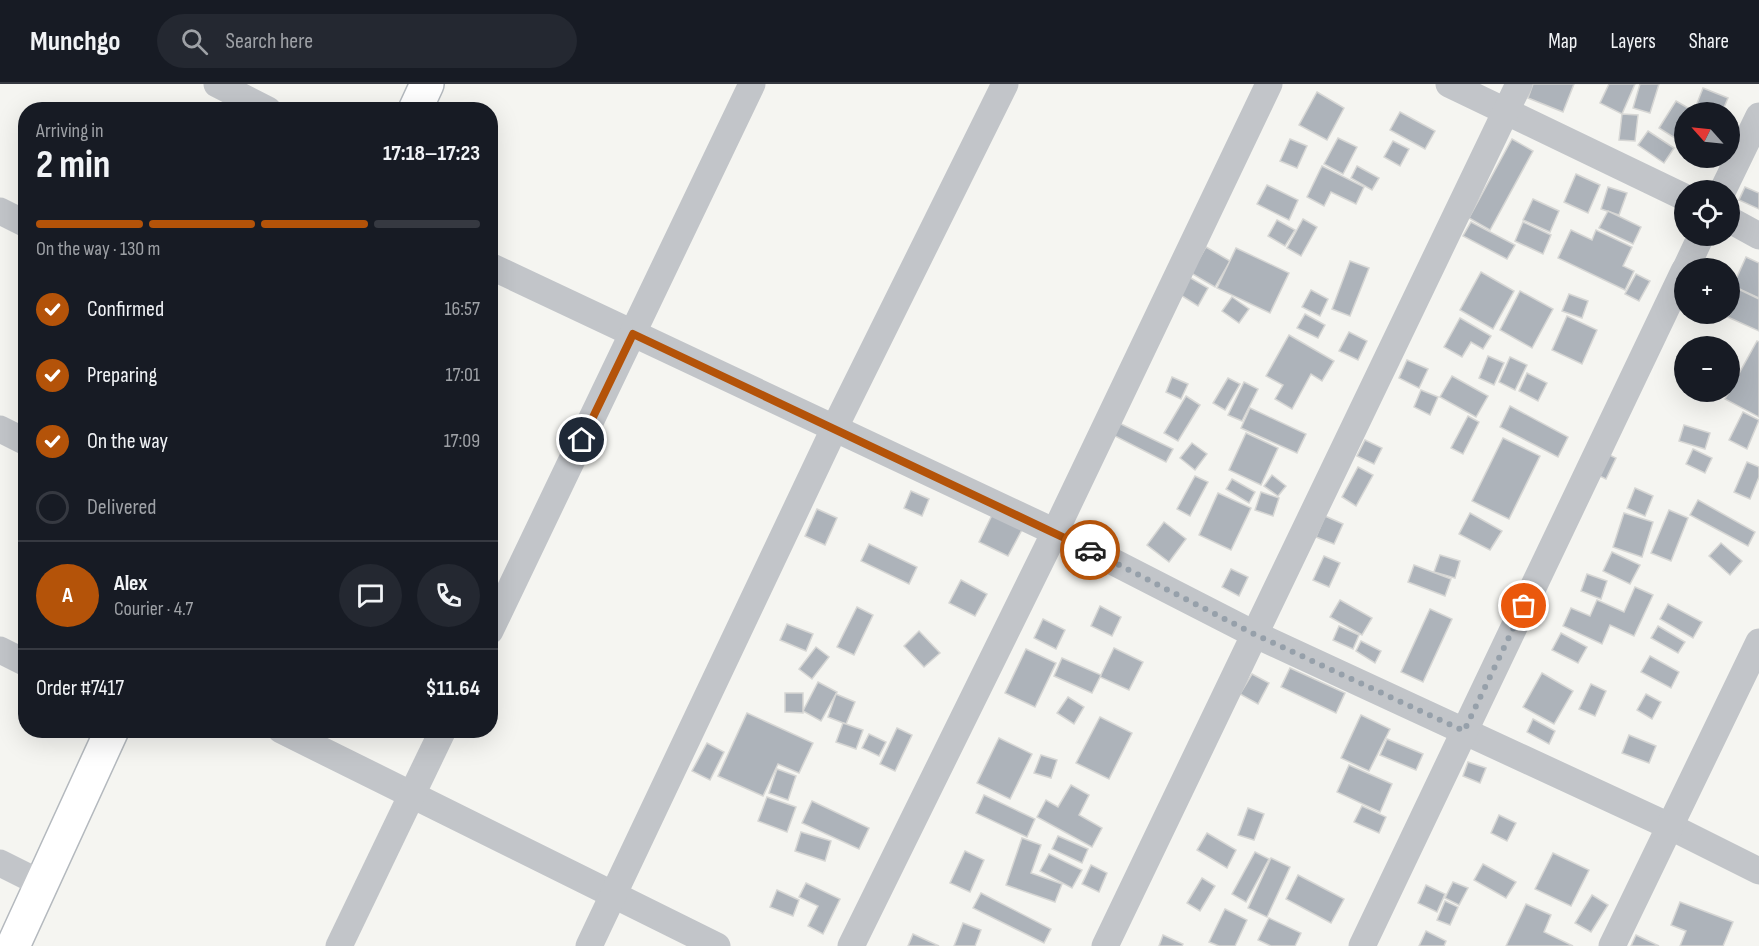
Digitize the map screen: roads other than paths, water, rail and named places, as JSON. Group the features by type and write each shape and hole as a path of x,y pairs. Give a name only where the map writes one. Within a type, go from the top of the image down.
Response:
{"street":[{"path":"217,84 252,102"},
{"path":"419,102 427,84"},
{"path":"498,614 752,84"},
{"path":"589,946 835,427 1005,84"},
{"path":"851,946 1055,532 1269,84"},
{"path":"1449,84 1674,192"},
{"path":"1105,946 1519,84"},
{"path":"1728,180 1759,116"},
{"path":"0,211 18,220"},
{"path":"1740,226 1759,236"},
{"path":"498,270 1055,532 1254,634 1669,826 1759,871"},
{"path":"1362,946 1674,293"},
{"path":"0,429 18,438"},
{"path":"1612,946 1759,642"},
{"path":"0,650 18,659"},
{"path":"14,946 108,738"},
{"path":"297,738 717,946"},
{"path":"339,946 439,738"},
{"path":"0,863 42,884"}]}
